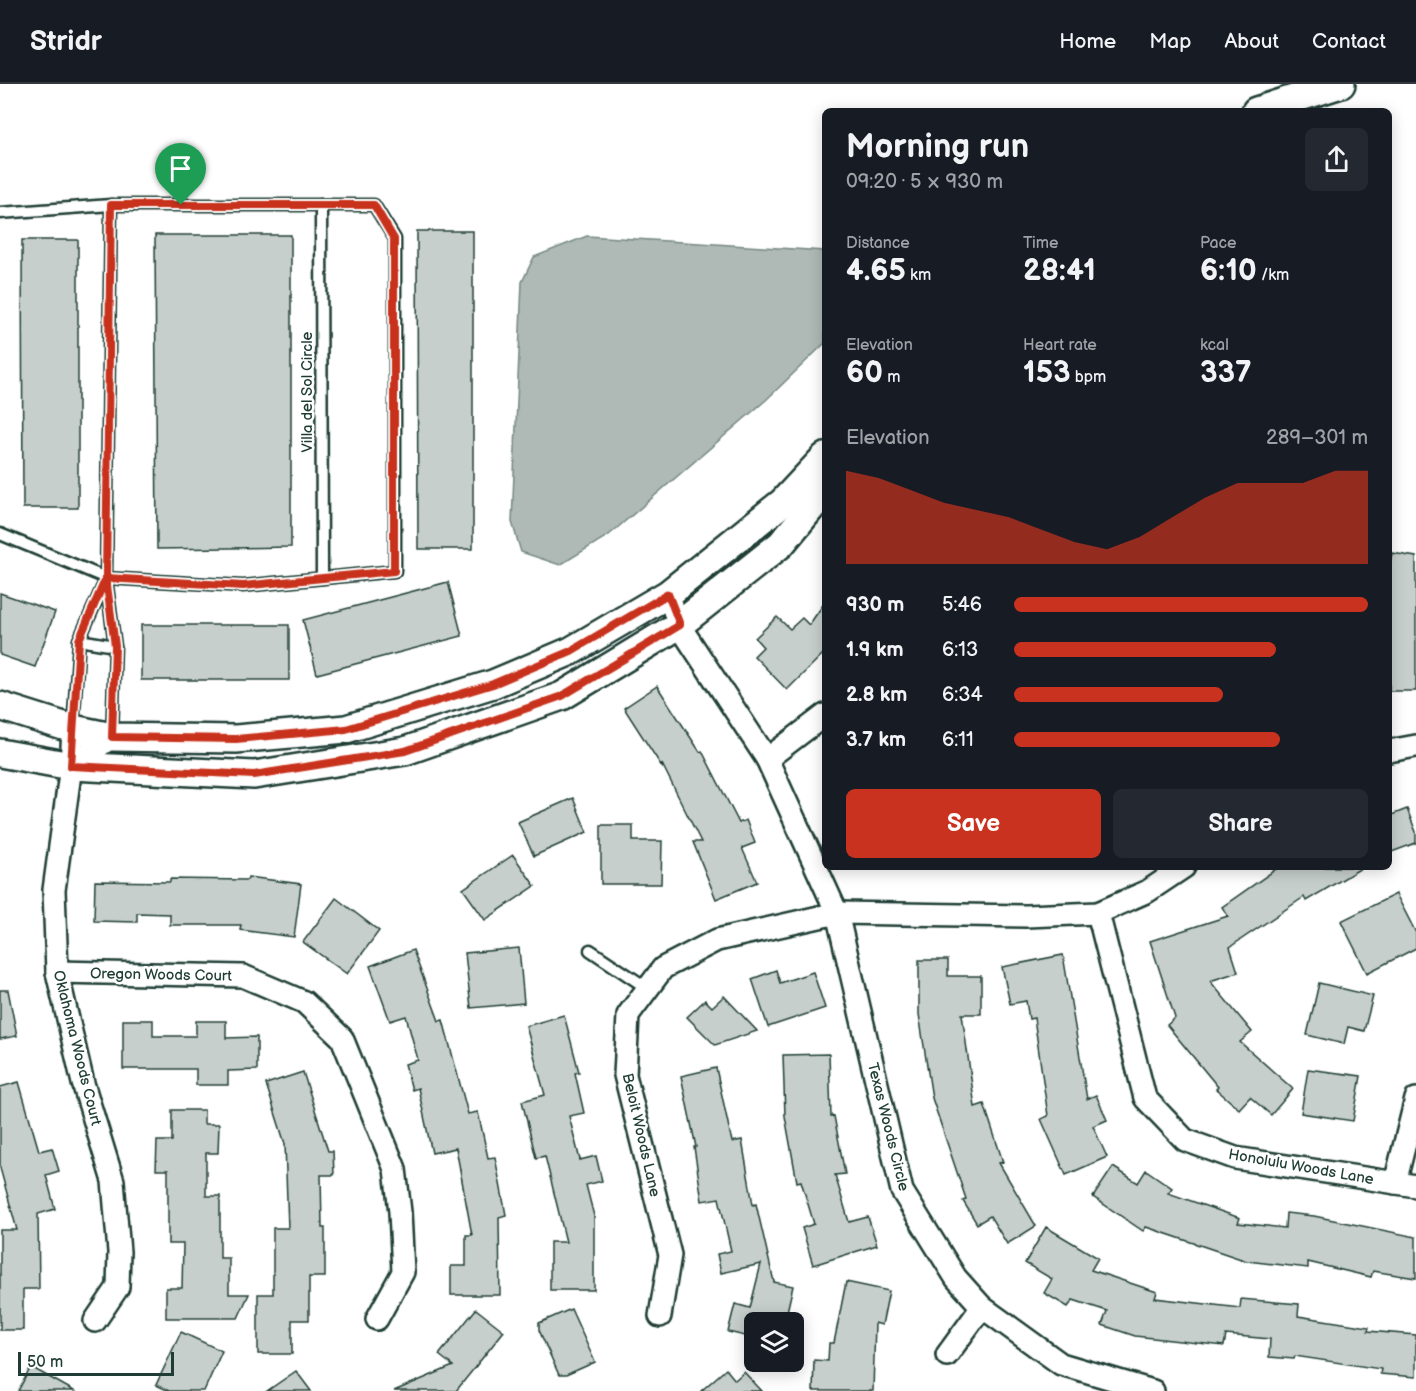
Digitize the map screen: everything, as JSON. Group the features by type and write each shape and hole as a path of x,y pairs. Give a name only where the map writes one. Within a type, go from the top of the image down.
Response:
{"street":[{"path":"1265,108 1341,84"},
{"path":"0,706 73,729 112,737 236,739 346,729 493,684 571,651 668,594 783,502 822,460"},
{"path":"0,753 71,766 254,775 405,751 562,696 680,625 781,544 822,495"},
{"name":"Texas Woods Circle","path":"668,594 680,625 767,759 837,913 902,1191 956,1278 982,1307 1061,1364 1153,1391"},
{"path":"767,759 822,718"},
{"name":"Oklahoma Woods Court","path":"73,729 71,766 54,890 57,972 83,1083 113,1181 118,1252 118,1287 95,1322"},
{"path":"71,766 112,737"},
{"path":"1392,750 1416,746"},
{"path":"837,913 1026,916 1098,913 1148,891 1180,870"},
{"name":"Beloit Woods Lane","path":"660,1316 670,1255 625,1075 628,1015 663,968 717,940 837,913"},
{"name":"Honolulu Woods Lane","path":"1098,913 1145,1098 1185,1140 1235,1158 1406,1185"},
{"name":"Oregon Woods Court","path":"57,972 243,976 304,1002 342,1038 394,1169 400,1212 404,1272 376,1319"},
{"path":"1406,1185 1416,1099"},
{"path":"947,1355 982,1307"}],"lane":[{"path":"111,205 106,578 115,646 112,737"},
{"path":"0,213 111,205 374,205 394,239 394,571 243,586 106,578 0,534"},
{"name":"Villa del Sol Circle","path":"321,205 322,578"},
{"path":"73,729 79,640 106,578"},
{"path":"79,640 115,646"},
{"path":"590,950 647,988"}],"shaded area":[{"path":"587,236 822,251 822,346 766,400 609,535 560,565 521,552 512,522 522,282 534,257"}],"building":[{"path":"417,231 473,231 473,549 418,549"},
{"path":"155,235 291,235 291,547 157,549"},
{"path":"22,240 78,240 78,508 23,508"},
{"path":"1392,553 1416,557 1416,691 1392,691"},
{"path":"448,582 462,636 317,674 303,620"},
{"path":"0,593 55,612 35,667 0,655"},
{"path":"822,606 822,655 787,690 754,656 763,647 755,638 777,617 790,629 802,618 809,625"},
{"path":"141,625 289,625 289,680 141,680"},
{"path":"657,686 700,752 702,751 739,823 746,820 755,843 742,848 757,882 716,899 693,842 701,842 662,764 662,767 624,708"},
{"path":"573,798 587,832 534,856 518,822"},
{"path":"1407,809 1416,832 1416,843 1392,852 1392,815"},
{"path":"601,825 633,825 633,841 662,841 661,884 601,884"},
{"path":"513,855 535,886 485,920 463,889"},
{"path":"1275,870 1358,870 1306,901 1304,897 1230,947 1238,972 1210,981 1252,1032 1240,1042 1293,1089 1271,1115 1250,1097 1239,1109 1216,1089 1218,1087 1167,1025 1175,1018 1150,941 1228,916 1222,907"},
{"path":"248,877 301,884 294,937 240,930 241,925 170,925 170,914 137,913 137,922 94,921 95,881 247,880"},
{"path":"1396,894 1416,933 1416,948 1367,973 1341,921"},
{"path":"336,898 379,931 347,974 303,942"},
{"path":"519,948 524,1003 471,1008 465,953"},
{"path":"413,950 439,1021 443,1020 468,1114 478,1112 488,1158 495,1157 506,1215 499,1217 500,1295 451,1295 451,1266 466,1266 466,1235 472,1235 456,1148 432,1153 418,1088 412,1090 405,1064 418,1060 406,1016 390,1021 370,966"},
{"path":"1063,955 1087,1099 1096,1095 1107,1120 1093,1126 1107,1157 1066,1175 1041,1119 1048,1116 1034,1018 1029,1019 1026,1001 1010,1004 1002,967"},
{"path":"919,960 948,960 948,976 981,976 981,1014 962,1014 975,1107 984,1104 1003,1162 999,1163 1036,1226 1007,1244 990,1216 977,1224 963,1201 966,1199 932,1098 919,1014"},
{"path":"776,970 780,983 813,972 825,1008 768,1027 752,979"},
{"path":"1319,983 1373,996 1364,1031 1348,1027 1344,1044 1307,1035"},
{"path":"0,990 8,990 17,1036 0,1039"},
{"path":"724,996 757,1031 715,1045 687,1017 705,1000 712,1007"},
{"path":"564,1015 579,1072 575,1073 584,1113 569,1116 580,1160 596,1156 602,1181 586,1185 594,1216 594,1290 550,1290 550,1242 566,1242 545,1156 536,1158 522,1101 545,1095 526,1026"},
{"path":"123,1020 153,1020 153,1036 196,1036 196,1021 226,1021 226,1038 257,1037 257,1070 228,1071 228,1085 196,1085 196,1069 123,1069"},
{"path":"829,1054 831,1117 834,1116 845,1174 835,1175 849,1222 868,1217 877,1245 813,1265 802,1228 814,1224 801,1181 797,1182 785,1116 783,1055"},
{"path":"716,1068 732,1142 742,1140 753,1205 756,1204 774,1282 793,1286 787,1312 744,1312 744,1336 728,1332 735,1304 750,1308 761,1264 721,1273 717,1254 731,1251 719,1198 702,1201 694,1147 696,1147 681,1076"},
{"path":"1308,1069 1361,1076 1353,1121 1301,1113"},
{"path":"303,1072 328,1151 333,1151 334,1175 321,1175 322,1228 325,1228 325,1277 309,1277 309,1320 292,1320 292,1354 258,1354 258,1294 273,1294 273,1228 288,1228 285,1144 266,1084"},
{"path":"19,1082 39,1151 52,1148 59,1171 46,1175 55,1209 38,1214 39,1289 23,1289 23,1330 0,1330 0,1230 17,1230 0,1168 0,1087"},
{"path":"172,1110 204,1110 204,1124 219,1124 218,1153 206,1153 206,1196 220,1196 220,1258 229,1258 229,1294 249,1294 238,1318 166,1318 166,1288 182,1288 183,1244 168,1244 168,1170 156,1170 157,1141 172,1141"},
{"path":"1113,1167 1138,1183 1146,1170 1172,1188 1168,1193 1240,1218 1238,1223 1285,1228 1286,1213 1314,1216 1416,1237 1416,1278 1373,1271 1371,1277 1308,1262 1308,1268 1247,1261 1146,1227 1143,1231 1093,1197"},
{"path":"1046,1227 1098,1258 1091,1270 1157,1292 1155,1298 1240,1308 1241,1299 1299,1304 1298,1316 1369,1327 1368,1331 1416,1335 1416,1377 1380,1374 1381,1369 1295,1356 1294,1359 1269,1357 1270,1339 1226,1335 1224,1346 1135,1336 1102,1325 1107,1311 1073,1300 1068,1307 1044,1293 1052,1279 1025,1263"},
{"path":"846,1282 889,1291 882,1325 875,1323 873,1391 813,1391 814,1360 828,1361 829,1343 834,1343"},
{"path":"476,1309 504,1331 456,1391 394,1391 453,1366 439,1355"},
{"path":"571,1309 595,1362 566,1375 559,1375 539,1330 539,1323"},
{"path":"181,1332 222,1351 204,1391 169,1391 156,1385"},
{"path":"31,1367 74,1391 18,1391"},
{"path":"726,1369 735,1380 744,1372 762,1391 701,1391"},
{"path":"296,1371 311,1391 267,1391"}],"route":[{"path":"181,205 111,205 106,578 115,646 112,737 236,739 346,729 493,684 571,651 668,594 680,625 562,696 405,751 254,775 71,766 79,640 106,578 243,586 394,571 394,239 374,205 181,205"}]}
